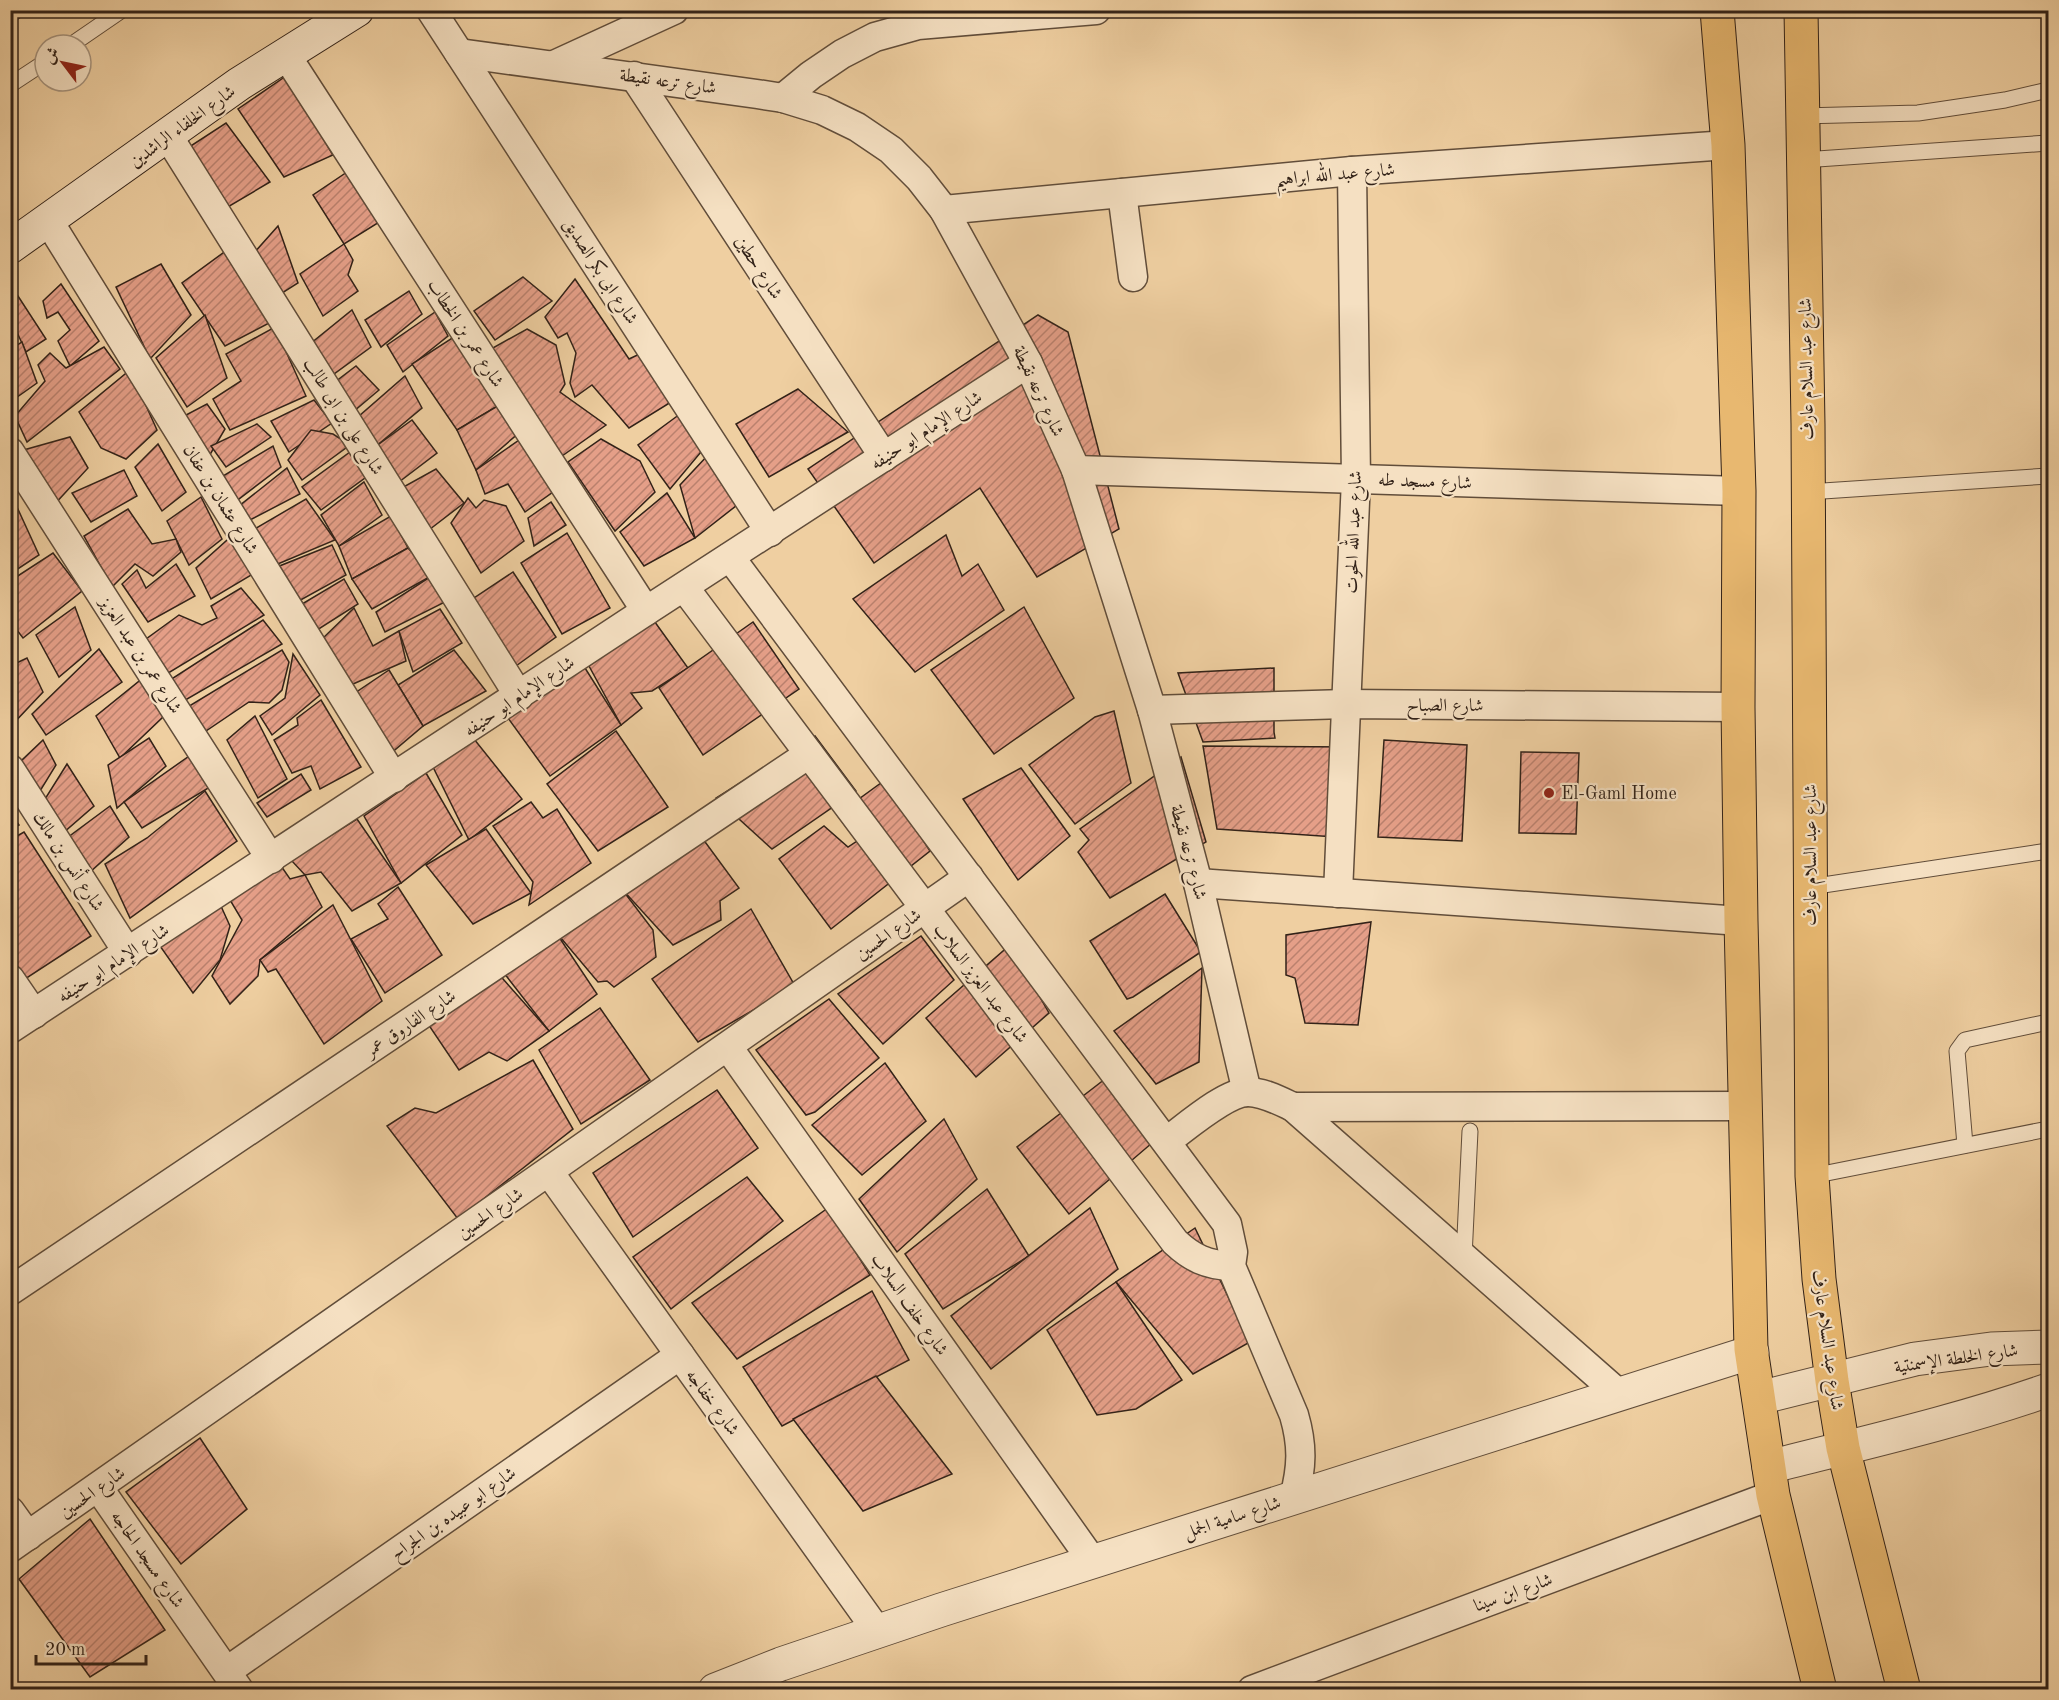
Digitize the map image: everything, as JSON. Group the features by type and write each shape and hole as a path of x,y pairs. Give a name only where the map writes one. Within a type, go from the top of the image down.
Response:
{"main road":[{"path":"1718,10 1728,145 1739,491 1738,707 1741,921 1752,1352 1771,1481 1820,1689"},
{"name":"شارع عبد السلام عارف","path":"1801,10 1808,492 1812,1176 1819,1279 1843,1448 1904,1689"}],"street":[{"name":"شارع الخلفاء الراشدين","path":"10,247 239,84 357,10"},
{"name":"شارع ابى بكر الصديق","path":"431,10 770,532"},
{"path":"554,65 674,10"},
{"path":"783,98 827,64 875,37 918,25 1096,10"},
{"name":"شارع ترعه نقيطة","path":"459,53 783,98 822,110 857,127 891,150 919,178 944,210 1028,363 1076,470 1152,710 1198,883 1247,1092"},
{"name":"شارع عمر بن الخطاب","path":"286,55 646,611"},
{"name":"شارع حطين","path":"634,76 884,457"},
{"name":"شارع على بن ابى طالب","path":"168,135 519,696"},
{"name":"شارع عبد الله ابراهيم","path":"944,210 1352,171 1728,145"},
{"name":"شارع عبد الله الحوت","path":"1338,893 1356,479 1352,171"},
{"path":"1122,193 1133,277"},
{"name":"شارع عثمان بن عفان","path":"48,220 394,778"},
{"name":"شارع الإمام ابو حنيفه","path":"22,1022 646,611 1028,363"},
{"name":"شارع عمر بن عبد العزيز","path":"10,452 271,859"},
{"name":"شارع مسجد طه","path":"1076,470 1739,491"},
{"path":"729,557 1227,1224 1233,1252 1231,1266 1294,1415 1300,1435 1302,1456 1294,1498"},
{"name":"شارع عبد العزيز السلاب","path":"684,587 1175,1242 1200,1261 1215,1266 1231,1266"},
{"name":"شارع الصباح","path":"1152,710 1346,704 1738,707"},
{"name":"شارع الفاروق عمر","path":"10,1291 809,754"},
{"name":"شارع أنس بن مالك","path":"10,770 128,953"},
{"name":"شارع الحسين","path":"19,1542 969,877"},
{"path":"1198,883 1741,921"},
{"path":"10,979 22,1022"},
{"name":"شارع خلف السلاب","path":"728,1047 1093,1562"},
{"path":"1167,1142 1226,1098 1247,1092 1276,1099 1293,1107 1619,1394"},
{"path":"1293,1107 1744,1106"},
{"name":"شارع خفاجه","path":"549,1172 878,1632"},
{"name":"شارع الخلطة الإسمنتية","path":"1759,1398 1915,1359 1991,1349 2049,1347"},
{"name":"شارع سامية الجمل","path":"715,1689 781,1664 1093,1562 1752,1352"},
{"name":"شارع ابو عبيده بن الجراح","path":"233,1680 680,1355"},
{"path":"1771,1481 1843,1448 1926,1428 2049,1390"},
{"name":"شارع ابن سينا","path":"1252,1689 1771,1481"},
{"name":"شارع مسجد الحاجه","path":"98,1487 233,1680"},
{"path":"10,1511 19,1542"}],"lane":[{"path":"10,15 17,10"},
{"path":"88,33 122,10"},
{"path":"10,86 33,70"},
{"path":"1802,116 1918,113 2005,100 2049,90"},
{"path":"1803,160 2049,143"},
{"path":"1808,492 2049,476"},
{"path":"1810,887 2049,851"},
{"path":"1965,1145 1957,1051 1965,1040 2049,1022"},
{"path":"1812,1176 2049,1129"},
{"path":"1464,1257 1470,1131"}],"building":[{"path":"286,76 333,155 284,177 238,109"},
{"path":"226,123 270,182 221,211 183,151"},
{"path":"353,168 381,221 344,244 313,195"},
{"path":"278,226 298,283 279,295 254,253"},
{"path":"344,244 353,260 348,275 358,291 323,316 300,274"},
{"path":"227,250 275,320 225,346 182,283"},
{"path":"161,264 191,315 150,359 116,287"},
{"path":"523,277 552,301 495,340 474,311"},
{"path":"575,279 629,359 646,351 676,399 629,428 592,385 575,397 570,383 576,353 567,333 558,338 545,317"},
{"path":"61,284 99,341 70,366 58,341 70,330 58,312 47,318 43,301"},
{"path":"409,291 422,314 381,347 365,320"},
{"path":"16,293 46,339 26,352 10,317 10,297"},
{"path":"352,310 371,347 327,379 310,344"},
{"path":"435,312 448,336 403,372 387,345"},
{"path":"205,315 227,378 187,407 156,358"},
{"path":"1038,315 1068,332 1119,529 1037,577 980,488 874,563 808,469"},
{"path":"275,327 306,396 230,430 213,399 241,381 226,354"},
{"path":"527,329 556,345 565,384 560,392 606,425 562,456 491,349"},
{"path":"460,333 501,404 457,430 412,364"},
{"path":"22,342 37,383 10,402 10,350"},
{"path":"104,347 120,369 27,442 15,416 45,381 38,365 50,353 66,368"},
{"path":"356,366 379,390 341,422 322,392"},
{"path":"130,370 157,430 126,459 101,448 79,412"},
{"path":"405,376 422,408 375,447 358,417"},
{"path":"798,389 848,432 769,477 736,424"},
{"path":"314,400 332,423 289,452 271,421"},
{"path":"207,404 225,429 208,458 184,416"},
{"path":"501,404 520,432 476,470 457,430"},
{"path":"680,414 701,452 670,489 638,445"},
{"path":"412,420 437,453 399,482 375,447"},
{"path":"257,424 271,437 226,467 211,446"},
{"path":"311,430 333,434 350,445 302,480 288,460"},
{"path":"70,437 88,468 53,506 20,451"},
{"path":"522,438 553,492 525,512 508,484 485,494 476,470"},
{"path":"601,439 640,461 655,492 615,531 568,462"},
{"path":"158,444 186,492 162,511 135,467"},
{"path":"273,446 281,467 235,502 223,476"},
{"path":"350,452 369,475 321,510 302,487"},
{"path":"709,454 741,502 695,538 680,485"},
{"path":"287,468 300,494 248,521 239,506"},
{"path":"436,469 464,503 425,533 398,490"},
{"path":"124,470 137,496 91,522 72,493"},
{"path":"364,482 382,515 339,546 321,515"},
{"path":"667,493 695,538 644,566 620,532"},
{"path":"10,494 39,555 10,574"},
{"path":"201,497 222,539 189,565 167,521"},
{"path":"468,498 476,508 484,500 506,506 524,541 481,573 451,523"},
{"path":"306,499 335,540 273,566 253,530"},
{"path":"551,502 566,525 534,546 528,518"},
{"path":"128,509 152,544 176,539 181,552 153,576 135,564 112,587 84,536"},
{"path":"391,516 408,548 352,579 339,546"},
{"path":"235,533 258,571 211,599 196,568"},
{"path":"567,533 610,608 562,634 521,563"},
{"path":"946,535 962,576 978,564 1004,610 915,672 853,599"},
{"path":"332,545 346,575 297,602 277,567"},
{"path":"408,548 433,575 372,609 352,579"},
{"path":"53,553 82,591 23,638 10,621 10,581"},
{"path":"176,564 195,596 148,622 122,584 137,570 146,588"},
{"path":"513,572 556,637 509,671 468,602"},
{"path":"433,575 447,601 385,632 376,612"},
{"path":"344,579 358,604 314,632 297,607"},
{"path":"241,588 264,615 165,675 142,642 179,615 202,625 217,618 211,606"},
{"path":"75,607 91,650 59,677 36,635"},
{"path":"1024,607 1074,698 994,754 931,670"},
{"path":"354,608 373,646 399,631 406,661 353,684 320,641"},
{"path":"440,609 462,643 413,672 399,631"},
{"path":"652,618 688,668 652,691 631,693 642,708 621,725 589,666"},
{"path":"263,620 282,644 182,702 170,680"},
{"path":"753,622 799,689 703,755 659,688"},
{"path":"99,649 122,682 46,735 32,714"},
{"path":"573,649 621,725 550,776 495,700"},
{"path":"282,650 289,662 282,690 269,703 249,702 203,733 186,708"},
{"path":"454,650 486,691 423,726 398,685"},
{"path":"293,654 320,695 272,735 260,716 285,698"},
{"path":"27,658 43,692 10,727 10,666"},
{"path":"1274,668 1275,738 1203,742 1178,673"},
{"path":"389,670 423,726 390,754 355,693"},
{"path":"143,678 164,716 120,758 96,716"},
{"path":"321,700 361,767 320,789 311,766 292,773 274,740 298,725 297,718"},
{"path":"1114,711 1131,783 1075,824 1029,765 1095,717"},
{"path":"255,716 287,779 258,798 227,740"},
{"path":"616,731 668,807 598,851 547,784"},
{"path":"815,736 856,791 772,849 716,798"},
{"path":"149,738 166,766 117,808 108,765"},
{"path":"474,739 522,799 469,840 433,767"},
{"path":"43,740 56,765 37,796 21,761"},
{"path":"1384,740 1467,745 1462,841 1378,837"},
{"path":"1203,746 1357,747 1350,838 1217,829"},
{"name":"El-Gaml Home","path":"1521,752 1579,753 1576,834 1519,833"},
{"path":"192,754 210,787 142,828 124,802"},
{"path":"1181,757 1206,842 1110,898 1078,852 1089,840 1080,829"},
{"path":"67,764 94,806 63,833 45,799"},
{"path":"1021,768 1070,836 1018,880 963,799"},
{"path":"426,773 462,835 401,883 364,816"},
{"path":"301,774 311,790 267,817 257,803"},
{"path":"885,780 930,851 831,929 779,859 824,826 848,847 857,841 837,815"},
{"path":"205,791 237,841 130,918 105,864 147,838"},
{"path":"531,802 543,818 557,809 591,863 529,905 533,882 493,826"},
{"path":"110,806 129,837 90,872 67,838"},
{"path":"10,812 19,825 10,830"},
{"path":"357,819 401,883 352,911 321,872 305,875 291,860"},
{"path":"486,829 531,893 473,924 426,865"},
{"path":"24,832 91,936 22,981 10,963 10,840"},
{"path":"700,835 739,888 720,901 721,920 673,945 621,888"},
{"path":"279,863 290,879 305,875 322,907 260,960 258,976 230,1004 212,976 242,920 230,900"},
{"path":"398,887 442,955 385,993 351,939 388,919 378,904"},
{"path":"621,888 653,930 656,957 614,987 607,981 598,982 555,931"},
{"path":"1165,894 1201,952 1127,999 1090,941"},
{"path":"220,904 230,926 220,960 193,993 160,946"},
{"path":"333,905 382,1001 324,1044 276,969 268,972 260,960"},
{"path":"751,909 795,986 698,1042 652,979"},
{"path":"1371,922 1358,1025 1305,1023 1295,978 1286,975 1286,935"},
{"path":"555,931 597,994 549,1031 497,964"},
{"path":"921,936 954,980 883,1044 838,994"},
{"path":"1010,945 1049,1013 976,1077 926,1018"},
{"path":"489,963 549,1031 507,1061 489,1052 459,1070 422,1015"},
{"path":"1202,968 1199,1062 1156,1084 1114,1031"},
{"path":"829,999 879,1058 815,1112 806,1115 756,1050"},
{"path":"600,1008 650,1080 581,1124 539,1050"},
{"path":"533,1060 573,1129 458,1219 387,1126 415,1108 436,1113"},
{"path":"885,1063 926,1121 862,1175 812,1125"},
{"path":"1105,1079 1152,1143 1069,1214 1017,1147"},
{"path":"717,1090 758,1148 633,1237 593,1173"},
{"path":"944,1119 977,1179 897,1252 859,1199"},
{"path":"747,1177 783,1221 671,1309 633,1257"},
{"path":"987,1189 1029,1256 943,1309 905,1254"},
{"path":"828,1208 870,1275 737,1359 692,1303"},
{"path":"1090,1208 1118,1269 991,1369 951,1316"},
{"path":"1195,1228 1250,1342 1193,1374 1116,1282"},
{"path":"1116,1282 1182,1380 1136,1409 1097,1415 1047,1330"},
{"path":"872,1291 909,1360 782,1426 743,1367"},
{"path":"876,1376 952,1474 863,1511 793,1419"},
{"path":"200,1438 247,1509 181,1564 126,1492"},
{"path":"90,1519 165,1630 90,1677 19,1579"}],"place":[{"name":"El-Gaml Home","path":"1549,793"}]}
